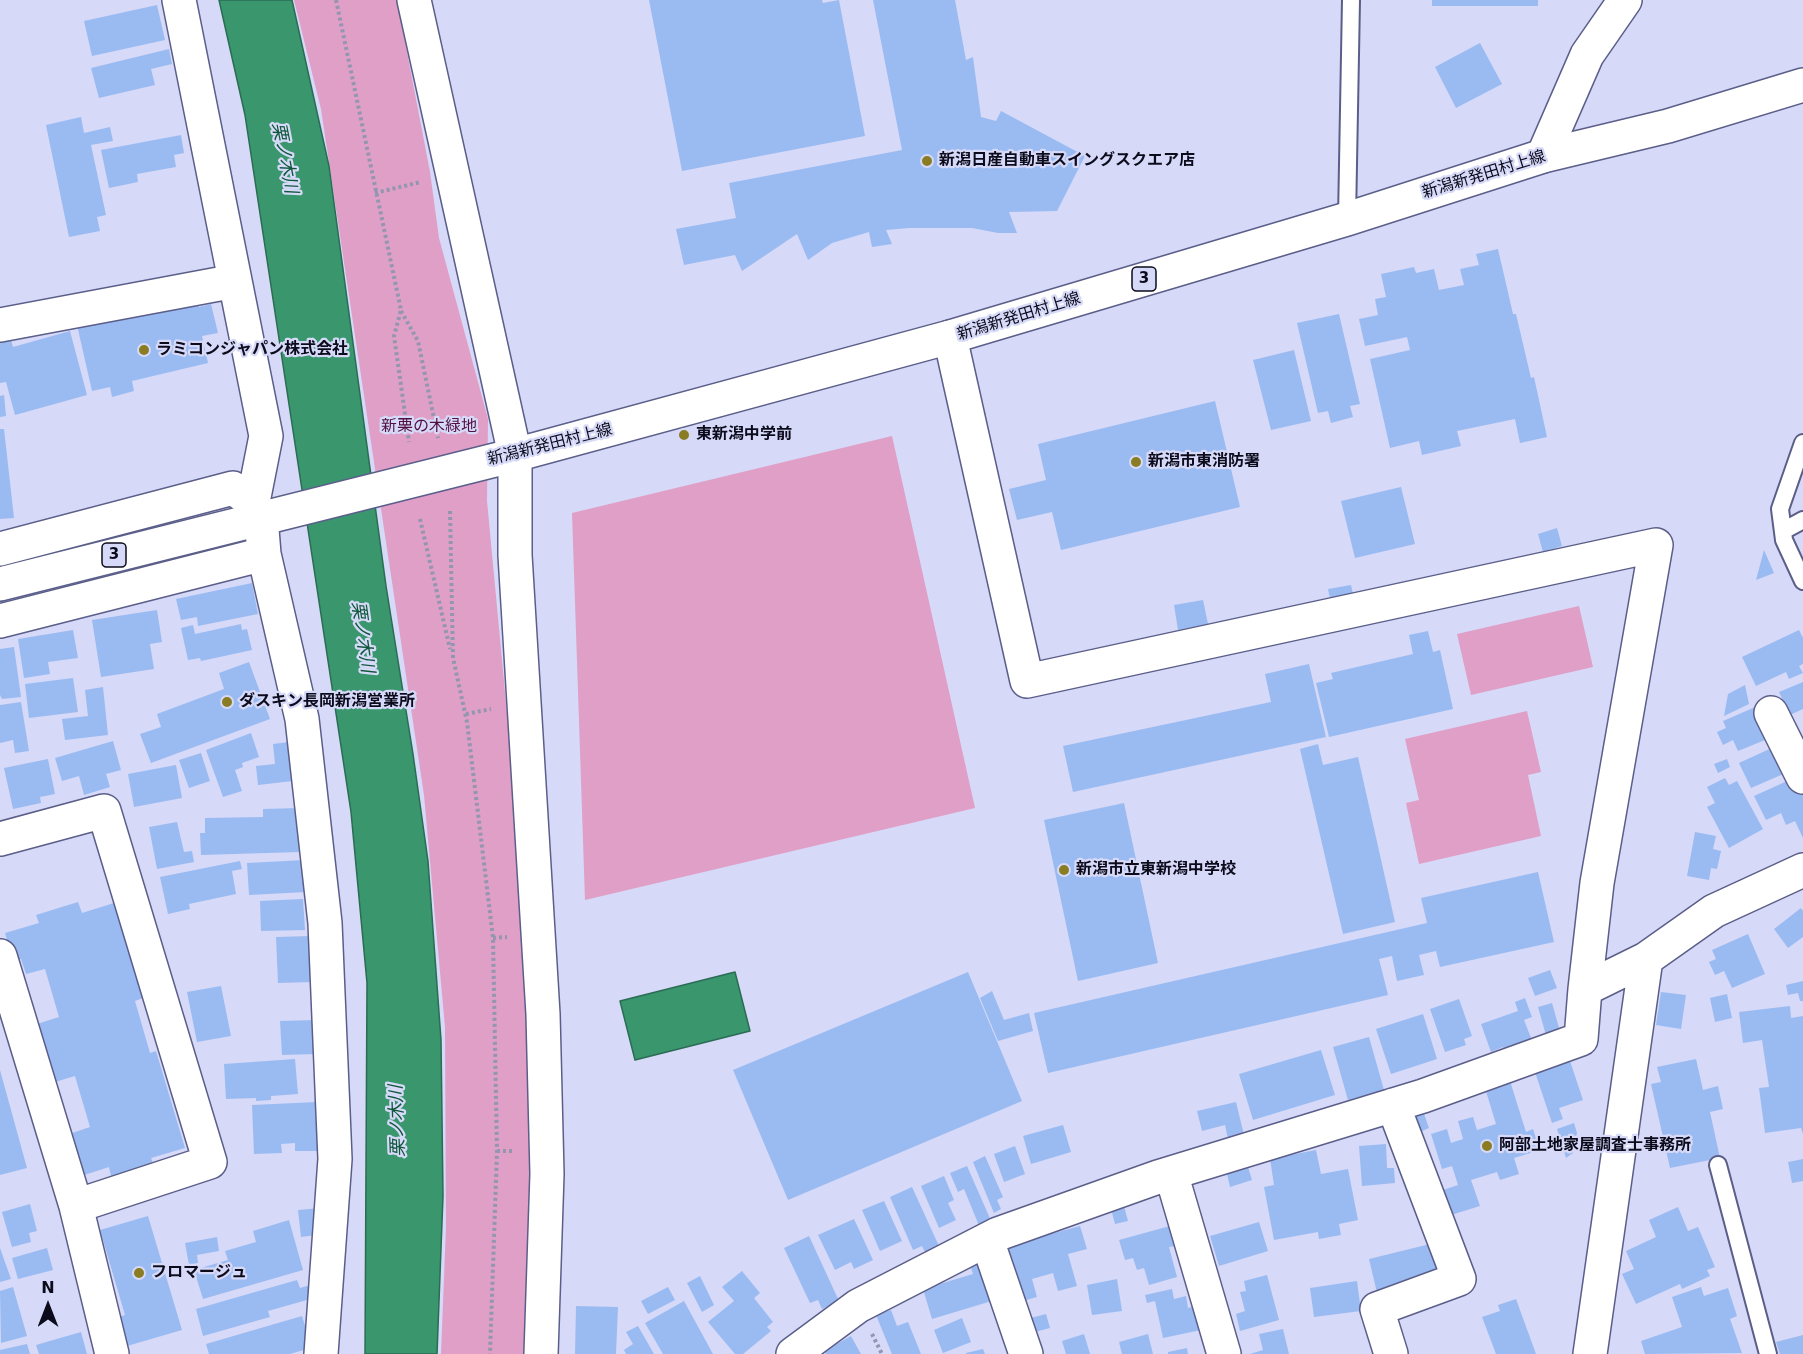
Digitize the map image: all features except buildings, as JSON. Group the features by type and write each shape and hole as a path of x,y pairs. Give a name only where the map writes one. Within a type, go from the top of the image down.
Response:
{"street":[{"path":"179,0 266,436 262,511 264,554 303,719 325,923 335,1159 321,1354"},
{"path":"414,0 515,455 515,555 543,1014 547,1174 541,1354"},
{"path":"1542,156 1587,55 1624,0"},
{"name":"新潟新発田村上線","path":"0,584 228,526 262,511 515,455 950,338 1347,219 1542,156 1668,126 1803,85"},
{"path":"0,325 235,281"},
{"path":"793,1354 858,1306 987,1239 1171,1173 1393,1105 1581,1039 1597,883 1656,544 1027,681 950,338"},
{"path":"0,549 233,488 262,511"},
{"path":"0,621 264,554"},
{"path":"1771,713 1803,777"},
{"path":"0,839 104,811 210,1162 76,1206"},
{"path":"1585,989 1646,959 1714,912 1803,870"},
{"path":"0,956 76,1206 112,1354"},
{"path":"1590,1354 1646,959"},
{"path":"1391,1354 1377,1309 1459,1279 1393,1105"},
{"path":"1171,1173 1224,1354"},
{"path":"987,1239 1026,1354"}],"lane":[{"path":"1347,219 1351,0"},
{"path":"1801,570 1784,540 1780,509 1803,442"},
{"path":"1783,531 1803,520"},
{"path":"1718,1165 1768,1354"}],"path":[{"path":"336,0 401,310 418,341 438,438"},
{"path":"375,193 453,174"},
{"path":"401,310 394,336 409,442"},
{"path":"450,511 453,658"},
{"path":"420,519 467,722 493,939 497,1151 490,1354"}],"green space":[{"name":"新栗の木緑地","path":"294,0 397,0 430,172 439,238 488,419 487,501 527,946 535,1156 526,1354 441,1354 446,1227 445,1027 424,795 321,109"},
{"path":"892,436 975,808 585,900 572,513"},
{"path":"1579,606 1593,667 1471,695 1457,634"},
{"path":"1527,711 1541,772 1528,775 1541,836 1419,864 1406,803 1419,800 1405,739"}],"water":[{"name":"栗ノ木川","path":"219,0 292,0 329,166 386,586 428,861 441,1040 443,1196 437,1354 365,1354 367,983 351,812 245,115"},
{"path":"735,972 750,1031 635,1060 620,1001"}],"place":[{"name":"新潟日産自動車スイングスクエア店","path":"927,161"},
{"name":"ラミコンジャパン株式会社","path":"144,350"},
{"name":"東新潟中学前","path":"684,435"},
{"name":"新潟市東消防署","path":"1136,462"},
{"name":"ダスキン長岡新潟営業所","path":"227,702"},
{"name":"新潟市立東新潟中学校","path":"1064,870"},
{"name":"阿部土地家屋調査士事務所","path":"1487,1146"},
{"name":"フロマージュ","path":"139,1273"}]}
